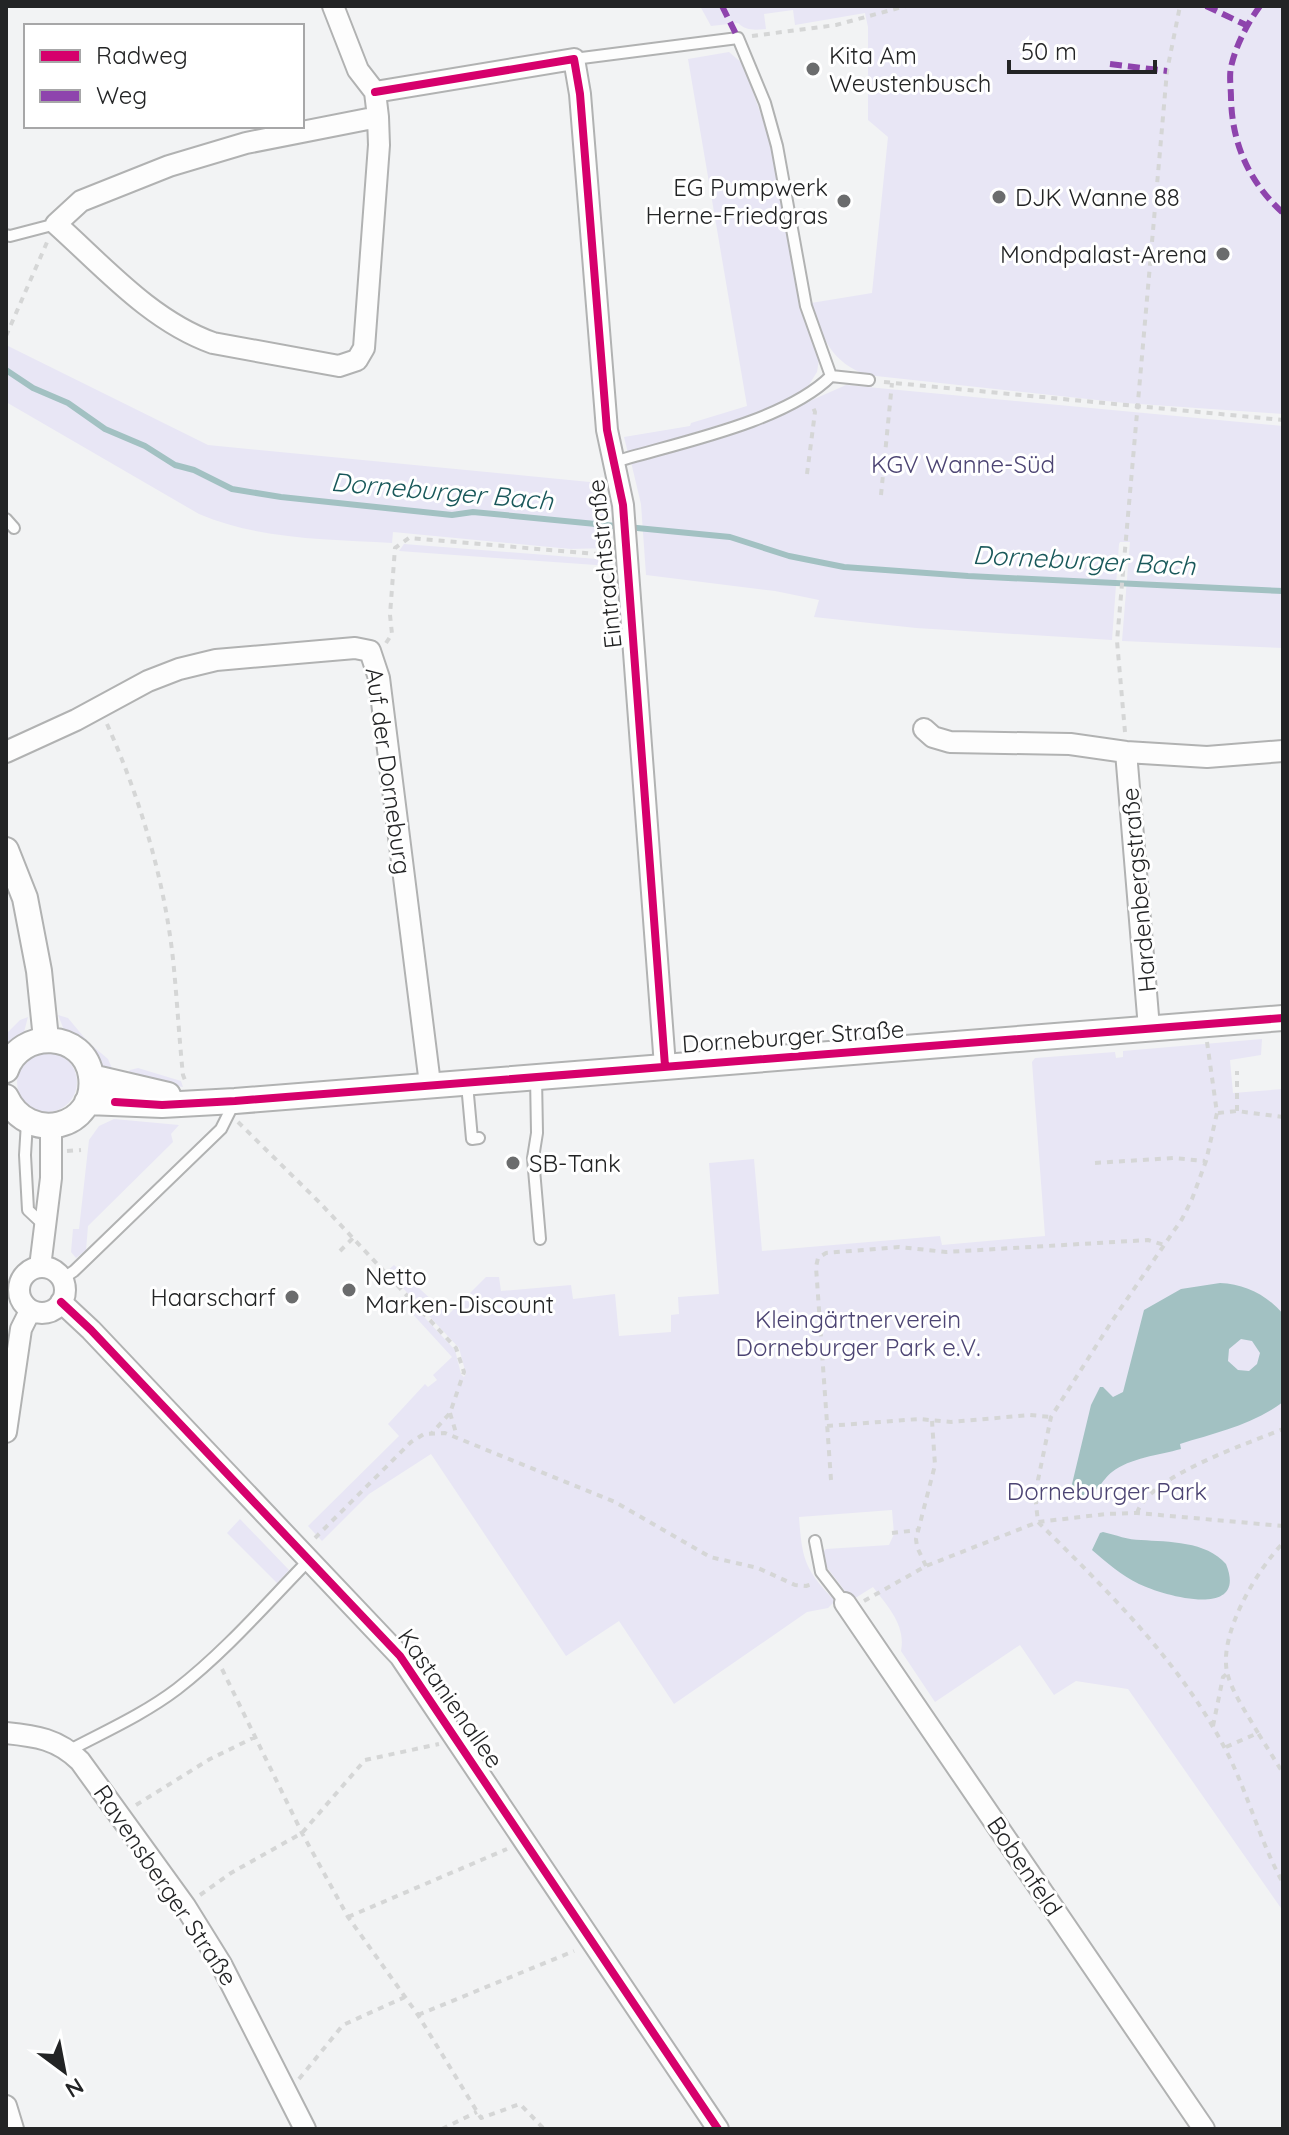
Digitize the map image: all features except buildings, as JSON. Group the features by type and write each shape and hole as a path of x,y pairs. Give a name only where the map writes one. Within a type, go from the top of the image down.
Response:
{"street":[{"path":"333,6 358,70 375,92 378,117 379,145 364,348 357,360 339,366 195,337 163,318 56,224 81,201 169,166 246,143 378,117"},
{"path":"375,92 574,59"},
{"name":"Eintrachtstraße","path":"574,59 580,94 607,430 623,505 665,1066"},
{"name":"Auf der Dorneburg","path":"6,752 148,681 197,664 355,648 366,649 373,654 379,678 430,1084"},
{"name":"Hardenbergstraße","path":"924,729 933,737 950,742 1070,744 1126,752 1207,757 1283,751"},
{"name":"Hardenbergstraße","path":"1126,752 1149,1028"},
{"path":"6,850 25,898 39,971 46,1039"},
{"name":"Dorneburger Straße","path":"87,1102 139,1105 186,1102 231,1108 430,1084 1283,1018"},
{"path":"6,1097 11,1108 27,1122 51,1127 73,1119 87,1102 91,1077 76,1049 57,1040 34,1041 9,1060"},
{"name":"Dorneburger Straße","path":"91,1077 186,1102"},
{"path":"40,1267 51,1178 51,1127"},
{"path":"40,1267 53,1270 62,1279 65,1292 61,1302 50,1312 30,1311 19,1295 20,1282 28,1272 40,1267"},
{"name":"Kastanienallee","path":"61,1302 393,1647 718,2129"},
{"path":"6,1432 21,1329 30,1311"},
{"name":"Bobenfeld","path":"848,1607 1204,2129"},
{"path":"6,1733 43,1737 70,1750"},
{"name":"Ravensberger Straße","path":"70,1750 121,1815 185,1906 240,1996 305,2129"},
{"path":"6,2106 13,2129"}],"lane":[{"path":"574,59 738,38 765,103 777,146 806,306 831,376"},
{"path":"6,235 56,224"},
{"path":"612,463 747,422 808,395 831,376 869,380"},
{"path":"536,1076 533,1158 540,1239"},
{"path":"467,1081 472,1139 479,1138"},
{"path":"62,1279 74,1271 221,1129 231,1108"},
{"path":"27,1122 28,1210 46,1227"},
{"path":"815,1541 817,1559 824,1577 848,1607"},
{"path":"70,1750 153,1706 216,1656 306,1555"}],"path":[{"path":"738,38 836,25 906,6"},
{"path":"1126,752 1117,641 1167,71 1180,6"},
{"path":"6,336 56,224"},
{"path":"869,380 1283,420"},
{"path":"881,495 892,383"},
{"path":"807,474 815,412 808,395"},
{"path":"373,654 390,640 392,634 390,615 395,548 409,538 627,556"},
{"path":"100,707 146,824 160,886 173,958 186,1102"},
{"path":"1205,1024 1217,1113 1206,1161 1192,1199 1051,1417 1036,1504 1038,1522 1127,1614 1179,1676 1213,1726 1225,1747 1265,1849 1283,1883"},
{"path":"1237,1071 1237,1111"},
{"path":"231,1108 242,1124 456,1348 464,1372 450,1413 432,1433 411,1442 306,1555"},
{"path":"1217,1113 1237,1111 1283,1117"},
{"path":"65,1151 81,1150"},
{"path":"1095,1163 1173,1158 1206,1161"},
{"path":"340,1251 353,1238"},
{"path":"831,1480 816,1267 818,1258 826,1253 899,1247 946,1252 1148,1240 1164,1245"},
{"path":"450,1413 457,1436"},
{"path":"827,1426 919,1419 951,1422 1030,1415 1051,1417"},
{"path":"926,1566 917,1547 918,1530 935,1465 932,1421"},
{"path":"1137,1513 1140,1504 1167,1479 1283,1429"},
{"path":"432,1433 457,1436 615,1502 710,1557 758,1568 795,1585 806,1586 824,1577"},
{"path":"848,1607 926,1566 1038,1522 1137,1513 1283,1526"},
{"path":"892,1533 918,1530"},
{"path":"1283,1543 1268,1559 1248,1591 1228,1649 1228,1673 1258,1733 1283,1773"},
{"path":"216,1656 302,1833 348,1917 418,2015 481,2118 520,2104 544,2129"},
{"path":"1213,1726 1223,1677 1228,1673"},
{"path":"1225,1747 1258,1733"},
{"path":"185,1906 231,1873 302,1833 365,1760 443,1743 455,1736"},
{"path":"121,1815 210,1759 255,1737"},
{"path":"348,1917 525,1841"},
{"path":"418,2015 593,1943"},
{"path":"287,2093 343,2025 405,1997"},
{"path":"442,2129 477,2112"}],"green space":[{"path":"700,6 1283,6 1283,414 1125,403 867,375 855,370 837,356 824,338 811,303 872,293 888,137 868,120 868,27 865,13 795,25 793,10 764,14 766,29 754,30 738,23 711,26"},
{"path":"729,52 743,64 771,143 804,319 819,359 817,372 807,388 767,410 628,453 624,437 690,426 691,423 747,406 688,59"},
{"path":"6,345 208,445 600,483 608,548 571,549 393,532 392,543 318,539 270,534 222,523 199,514 6,402"},
{"name":"KGV Wanne-Süd","path":"846,385 1283,426 1283,648 1122,641 1130,542 1119,544 1112,640 916,628 814,617 819,600 775,591 646,575 641,504 631,462 751,427"},
{"path":"404,544 610,560 610,566 399,551"},
{"path":"58,1015 68,1018 88,1042 108,1059 114,1073 108,1076 64,1030"},
{"path":"28,1017 24,1032 6,1048 6,1034 20,1020"},
{"path":"1262,1039 1261,1055 1230,1060 1233,1093 1283,1089 1283,1911 1128,1689 1076,1681 1054,1695 1020,1645 935,1702 901,1651 898,1625 873,1587 852,1600 825,1565 826,1549 889,1545 894,1534 892,1510 799,1517 807,1564 835,1601 828,1608 807,1612 674,1704 619,1621 566,1656 431,1454 369,1494 322,1541 308,1526 399,1436 388,1424 425,1384 428,1387 437,1380 433,1375 452,1357 408,1309 412,1304 455,1350 461,1374 464,1377 466,1374 459,1348 387,1271 394,1265 448,1315 486,1277 499,1277 501,1291 571,1285 573,1299 615,1294 619,1336 671,1332 671,1315 679,1314 678,1297 719,1294 709,1163 754,1159 762,1251 940,1236 942,1245 1045,1236 1032,1062 1035,1058 1115,1052 1116,1058 1123,1057 1123,1051"},
{"path":"47,1052 59,1054 68,1061 75,1070 75,1094 68,1103 59,1110 47,1112 35,1110 26,1103 19,1094 17,1082 19,1070 26,1061 35,1054"},
{"path":"138,1068 181,1081 183,1087 126,1076 130,1070"},
{"path":"114,1119 179,1125 171,1134 173,1142 88,1226 86,1250 76,1258 71,1252 73,1229 79,1229 89,1140 99,1126"},
{"path":"240,1519 289,1570 277,1583 227,1533"}],"water":[{"path":"1220,1283 1238,1286 1263,1296 1277,1307 1283,1314 1283,1402 1246,1422 1180,1444 1181,1449 1127,1463 1112,1472 1093,1492 1077,1494 1072,1484 1091,1405 1100,1387 1113,1397 1123,1392 1144,1310 1181,1289","holes":["1241,1339 1252,1341 1260,1353 1257,1364 1249,1371 1238,1370 1228,1361 1229,1349"]},
{"path":"1103,1532 1131,1539 1198,1547 1218,1556 1226,1564 1230,1582 1225,1593 1200,1600 1166,1594 1139,1584 1092,1550"}],"waterway":[{"name":"Dorneburger Bach","path":"6,370 33,388 68,403 105,429 145,446 175,465 194,470 232,489 452,515 473,512 730,537 789,556 844,567 1283,591"}],"marked path":[{"path":"722,6 738,38"},
{"path":"1206,6 1246,25"},
{"path":"1260,6 1242,35 1231,67 1232,115 1239,146 1252,175 1283,213"},
{"path":"1110,64 1167,71"}],"cycle path":[{"path":"375,92 574,59 580,94 607,430 623,505 665,1066"},
{"path":"115,1102 162,1105 235,1101 1283,1018"},
{"path":"61,1302 400,1656 718,2129"}],"place":[{"name":"Kita Am Weustenbusch","path":"813,69"},
{"name":"DJK Wanne 88","path":"999,197"},
{"name":"EG Pumpwerk Herne-Friedgras","path":"844,201"},
{"name":"Mondpalast-Arena","path":"1223,254"},
{"name":"SB-Tank","path":"513,1163"},
{"name":"Netto Marken-Discount","path":"349,1290"},
{"name":"Haarscharf","path":"292,1297"}],"park label":[{"name":"Kleingärtnerverein Dorneburger Park e.V.","path":"858,1333"},
{"name":"Dorneburger Park","path":"1107,1491"}]}
